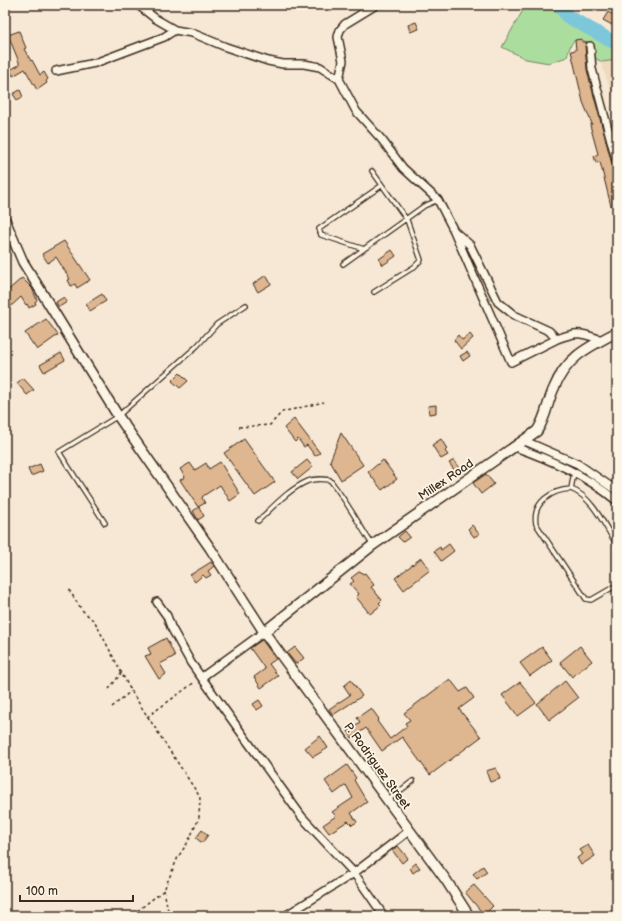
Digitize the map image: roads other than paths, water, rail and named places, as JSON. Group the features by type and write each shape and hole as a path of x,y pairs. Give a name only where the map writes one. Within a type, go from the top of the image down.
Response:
{"street":[{"path":"138,5 156,20 175,30 192,33 226,48 268,61 283,64 304,64 320,68 339,79 356,111 382,140 402,168 438,200 454,231 511,362 557,339 573,333 581,333 602,340"},
{"path":"339,79 343,61 338,37 340,30 345,24 376,5"},
{"path":"56,71 95,63 164,37 175,30"},
{"path":"590,46 592,69 617,163"},
{"name":"P. Rodriguez Street","path":"5,220 22,262 118,416 210,548 264,632 387,800 469,916"},
{"path":"454,231 470,245 498,302 504,308 549,331 557,339"},
{"name":"Millex Road","path":"264,632 373,545 538,431 544,421 553,388 566,366 584,350 617,332"},
{"path":"525,441 578,464 617,491"},
{"path":"516,447 558,463 595,484 617,501"},
{"path":"157,602 167,616 171,627 191,663 302,817 354,873 384,916"},
{"path":"202,677 264,632"},
{"path":"285,916 354,873 409,831"}],"lane":[{"path":"372,171 407,220 421,260 414,267 374,292"},
{"path":"364,249 321,235 319,229 382,186"},
{"path":"343,264 407,220 424,206 438,200"},
{"path":"105,523 59,452 118,416 197,346 217,324 246,305"},
{"path":"571,489 574,472"},
{"path":"258,521 288,494 308,481 319,478 330,480 348,503 354,518 373,545"},
{"path":"617,545 588,501 577,491 571,489 553,492 546,497 536,512 536,524 586,599 595,599 617,585"},
{"path":"387,800 413,781"}],"waterway":[{"path":"560,5 567,16 617,44"}]}
